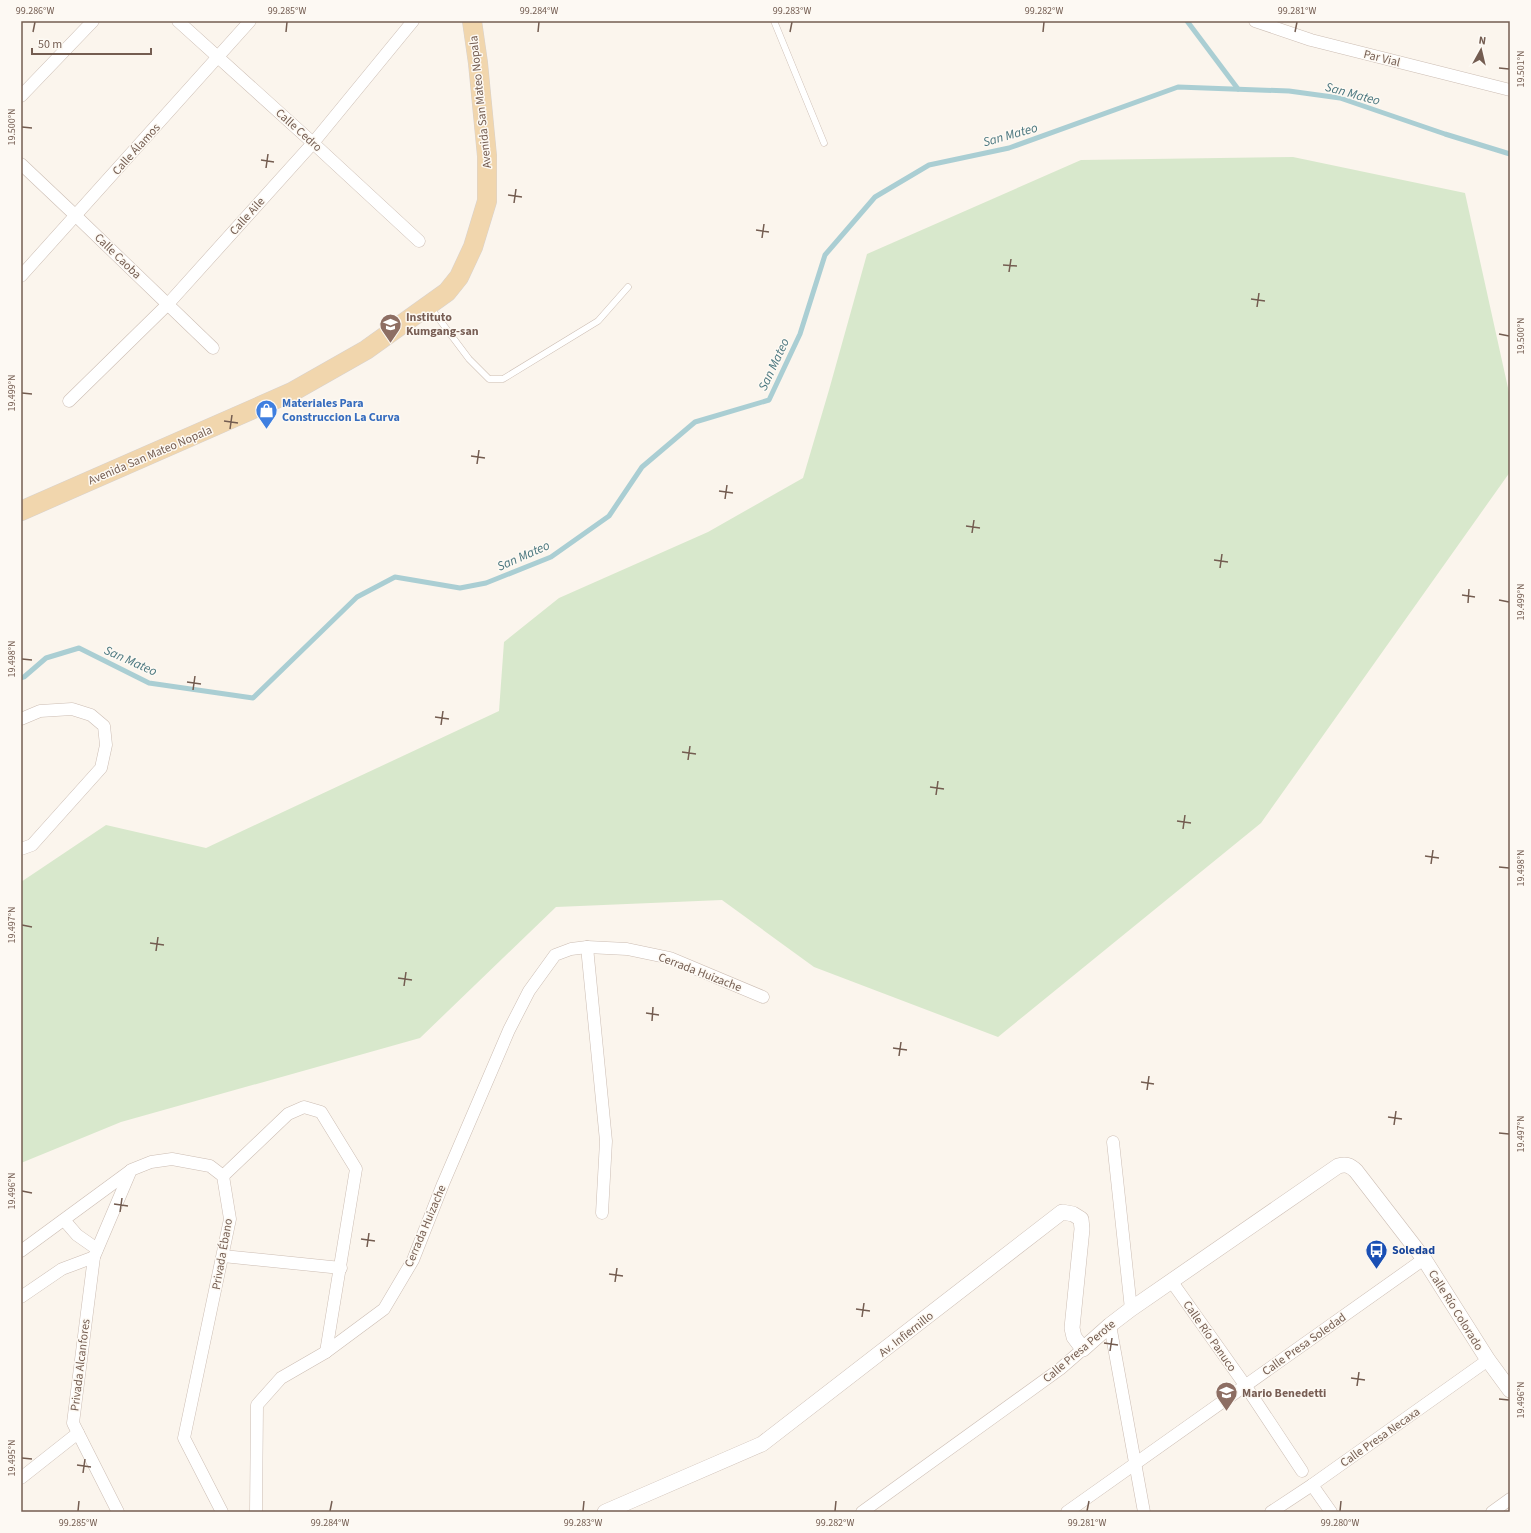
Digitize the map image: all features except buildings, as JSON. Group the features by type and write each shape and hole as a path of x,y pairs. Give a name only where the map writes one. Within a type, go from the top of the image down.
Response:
{"main road":[{"name":"Avenida San Mateo Nopala","path":"21,511 292,392 366,350 447,292 459,277 473,247 487,201 487,156 478,63 472,21"}],"street":[{"path":"21,96 93,21"},
{"name":"Calle Cedro","path":"178,21 419,241"},
{"name":"Calle Álamos","path":"21,276 250,21"},
{"name":"Calle Aile","path":"69,401 168,304 313,143 413,21"},
{"name":"Par Vial","path":"1255,21 1311,40 1510,90"},
{"name":"Calle Caoba","path":"21,164 213,348"},
{"path":"21,719 40,711 72,709 91,715 104,726 106,745 101,768 32,845 21,849"},
{"path":"587,947 606,1141 602,1213"},
{"name":"Cerrada Huizache","path":"256,1512 257,1405 280,1378 326,1352 384,1309 413,1260 442,1184 506,1037 529,991 555,955 570,948 627,948 670,958 763,997"},
{"path":"21,1251 131,1170 150,1162 172,1159 210,1166 223,1176 288,1114 304,1107 321,1112 356,1169 341,1268 326,1352"},
{"path":"1113,1142 1131,1310"},
{"name":"Calle Río Colorado","path":"1338,1166 1350,1165 1356,1170 1424,1259 1488,1360 1510,1390"},
{"name":"Calle Presa Perote","path":"862,1512 1060,1369 1110,1325 1338,1166"},
{"path":"21,1297 62,1269 96,1253 131,1170"},
{"name":"Privada Ébano","path":"222,1512 184,1438 230,1219 223,1176"},
{"name":"Av. Infiernillo","path":"605,1512 762,1444 1023,1244 1062,1212 1074,1214 1081,1219 1082,1229 1072,1328 1074,1337 1083,1349"},
{"path":"64,1220 96,1253"},
{"name":"Privada Alcanfores","path":"96,1253 73,1423 118,1512"},
{"path":"223,1256 341,1268"},
{"name":"Calle Presa Soledad","path":"1067,1512 1424,1259"},
{"name":"Calle Río Panuco","path":"1172,1282 1245,1385 1302,1471"},
{"path":"1110,1325 1134,1465 1144,1512"},
{"name":"Calle Presa Necaxa","path":"1271,1512 1312,1485 1488,1360"},
{"path":"21,1478 78,1433"},
{"path":"1312,1485 1330,1512"},
{"path":"1492,1512 1510,1499"}],"lane":[{"path":"774,21 824,144"},
{"path":"429,306 469,358 489,379 503,379 598,321 628,287"}],"green space":[{"path":"1293,157 1465,193 1510,397 1510,472 1261,823 998,1037 814,967 722,900 556,907 420,1038 121,1122 21,1163 21,882 106,825 206,848 499,711 504,642 559,598 708,532 803,478 867,254 1081,160"}],"waterway":[{"path":"1187,21 1238,89"},
{"name":"San Mateo","path":"21,678 46,658 79,648 149,683 253,698 357,597 395,577 460,588 486,583 551,557 609,516 642,467 695,422 769,400 800,334 825,255 875,197 929,165 1009,148 1178,87 1289,91 1340,98 1445,134 1510,154"}],"place":[{"name":"Instituto Kumgang-san","path":"390,344"},
{"name":"Materiales Para Construccion La Curva","path":"267,430"},
{"name":"Soledad","path":"1377,1270"},
{"name":"Mario Benedetti","path":"1227,1412"}]}
